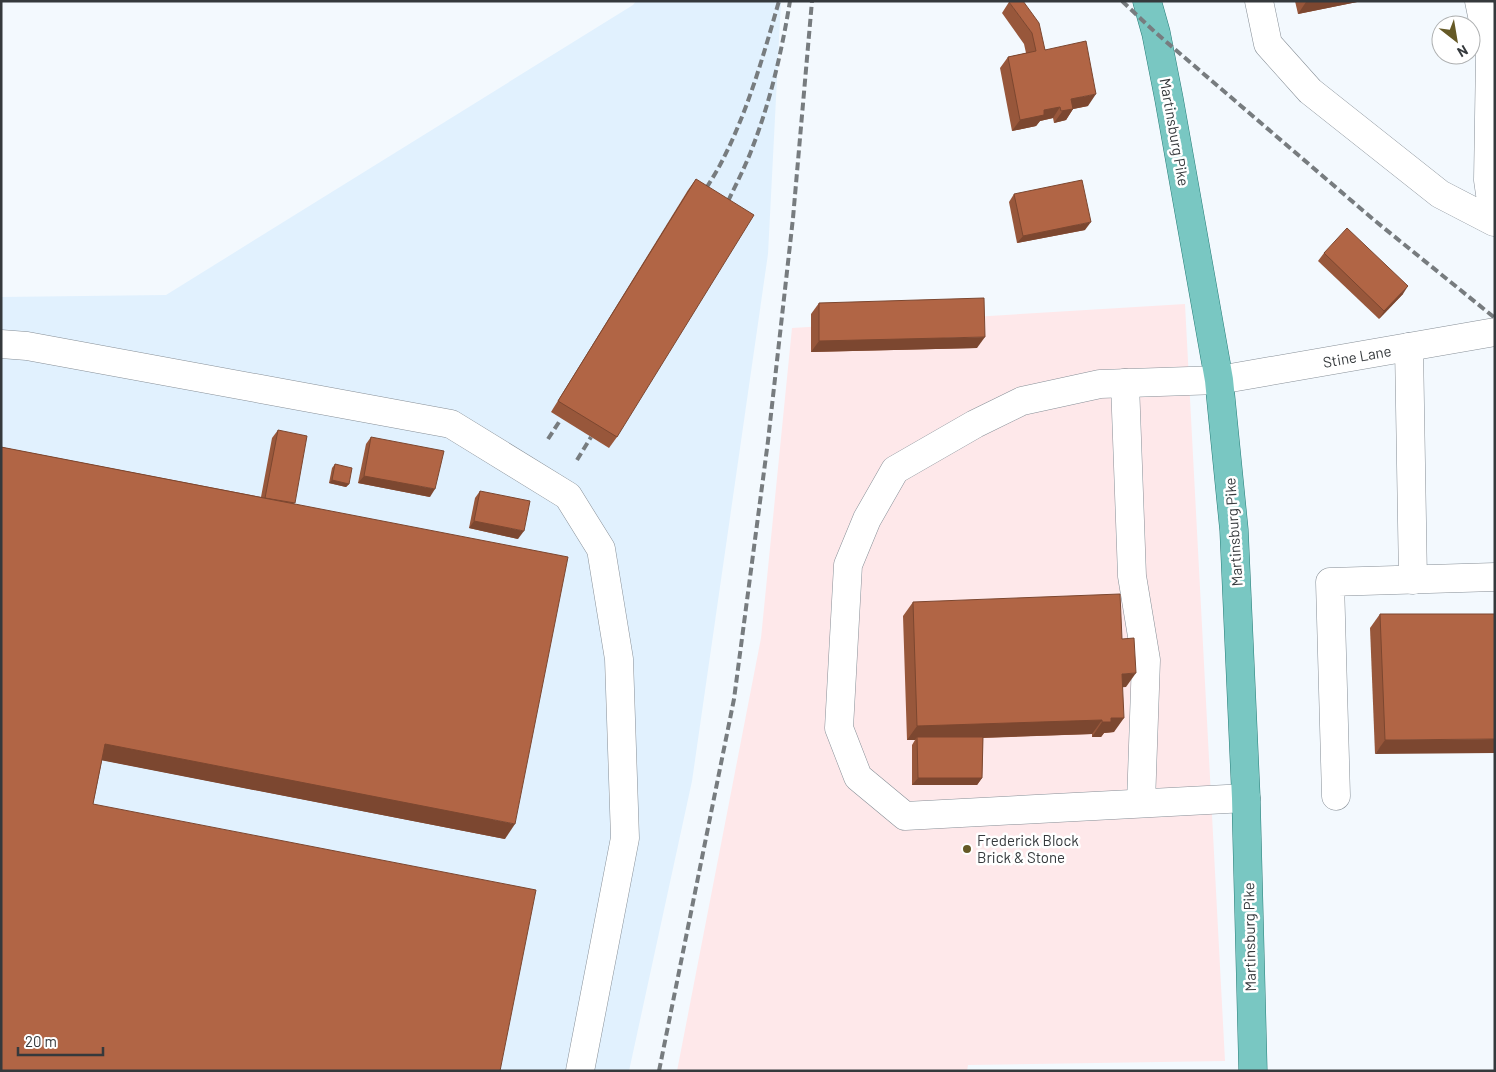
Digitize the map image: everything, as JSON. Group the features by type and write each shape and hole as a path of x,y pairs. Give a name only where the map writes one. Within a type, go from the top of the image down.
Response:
{"main road":[{"name":"Martinsburg Pike","path":"1147,1 1156,33 1169,99 1219,380 1234,530 1246,798 1253,1071"}],"street":[{"path":"1259,1 1268,44 1310,91 1440,194 1494,222"},
{"path":"1479,1 1490,55 1488,180 1494,222"},
{"name":"Stine Lane","path":"1246,798 905,816 858,777 839,728 848,565 867,519 895,470 975,424 1022,401 1100,384 1219,380 1495,332"},
{"path":"1,344 27,346 451,424 568,496 601,549 619,660 625,838 580,1071"},
{"path":"1409,347 1413,580"},
{"path":"1125,383 1132,576 1146,660 1140,803"},
{"path":"1336,796 1330,582 1495,577"}],"shaded area":[{"path":"636,1 781,1 768,254 692,781 629,1071 1,1071 1,297 166,295 633,5"},
{"name":"Frederick Block Brick & Stone","path":"1185,304 1225,1061 968,1065 967,1071 677,1071 761,638 792,328"}],"building":[{"path":"1023,1 1039,23 1045,50 1086,41 1096,94 1071,99 1073,109 1061,111 1060,107 1044,110 1044,115 1020,120 1008,57 1036,51 1032,33 1009,2"},
{"path":"696,179 754,215 617,437 558,401"},
{"path":"1082,180 1091,222 1023,236 1014,194"},
{"path":"1347,228 1408,286 1384,311 1324,253"},
{"path":"984,298 985,337 819,341 819,303"},
{"path":"278,430 307,436 295,503 265,498"},
{"path":"371,437 444,451 435,489 364,476"},
{"path":"1,447 568,557 515,824 105,744 93,804 536,890 500,1071 1,1071"},
{"path":"335,464 352,468 349,484 332,480"},
{"path":"480,491 530,501 524,531 474,521"},
{"path":"1120,594 1122,639 1134,638 1136,673 1122,674 1124,718 1111,718 1111,722 1102,722 1102,720 917,726 913,602"},
{"path":"1380,614 1495,614 1495,739 1385,740"},
{"path":"917,737 983,737 982,778 918,778"}],"railway":[{"path":"700,198 730,146 760,64 779,1"},
{"path":"723,212 750,154 771,92 790,1"},
{"path":"659,1071 734,699 768,441 793,218 812,1"},
{"path":"1122,1 1156,33 1374,220 1495,318"},
{"path":"548,439 561,419"},
{"path":"577,460 591,437"}],"place":[{"name":"Frederick Block Brick & Stone","path":"967,849"}]}
